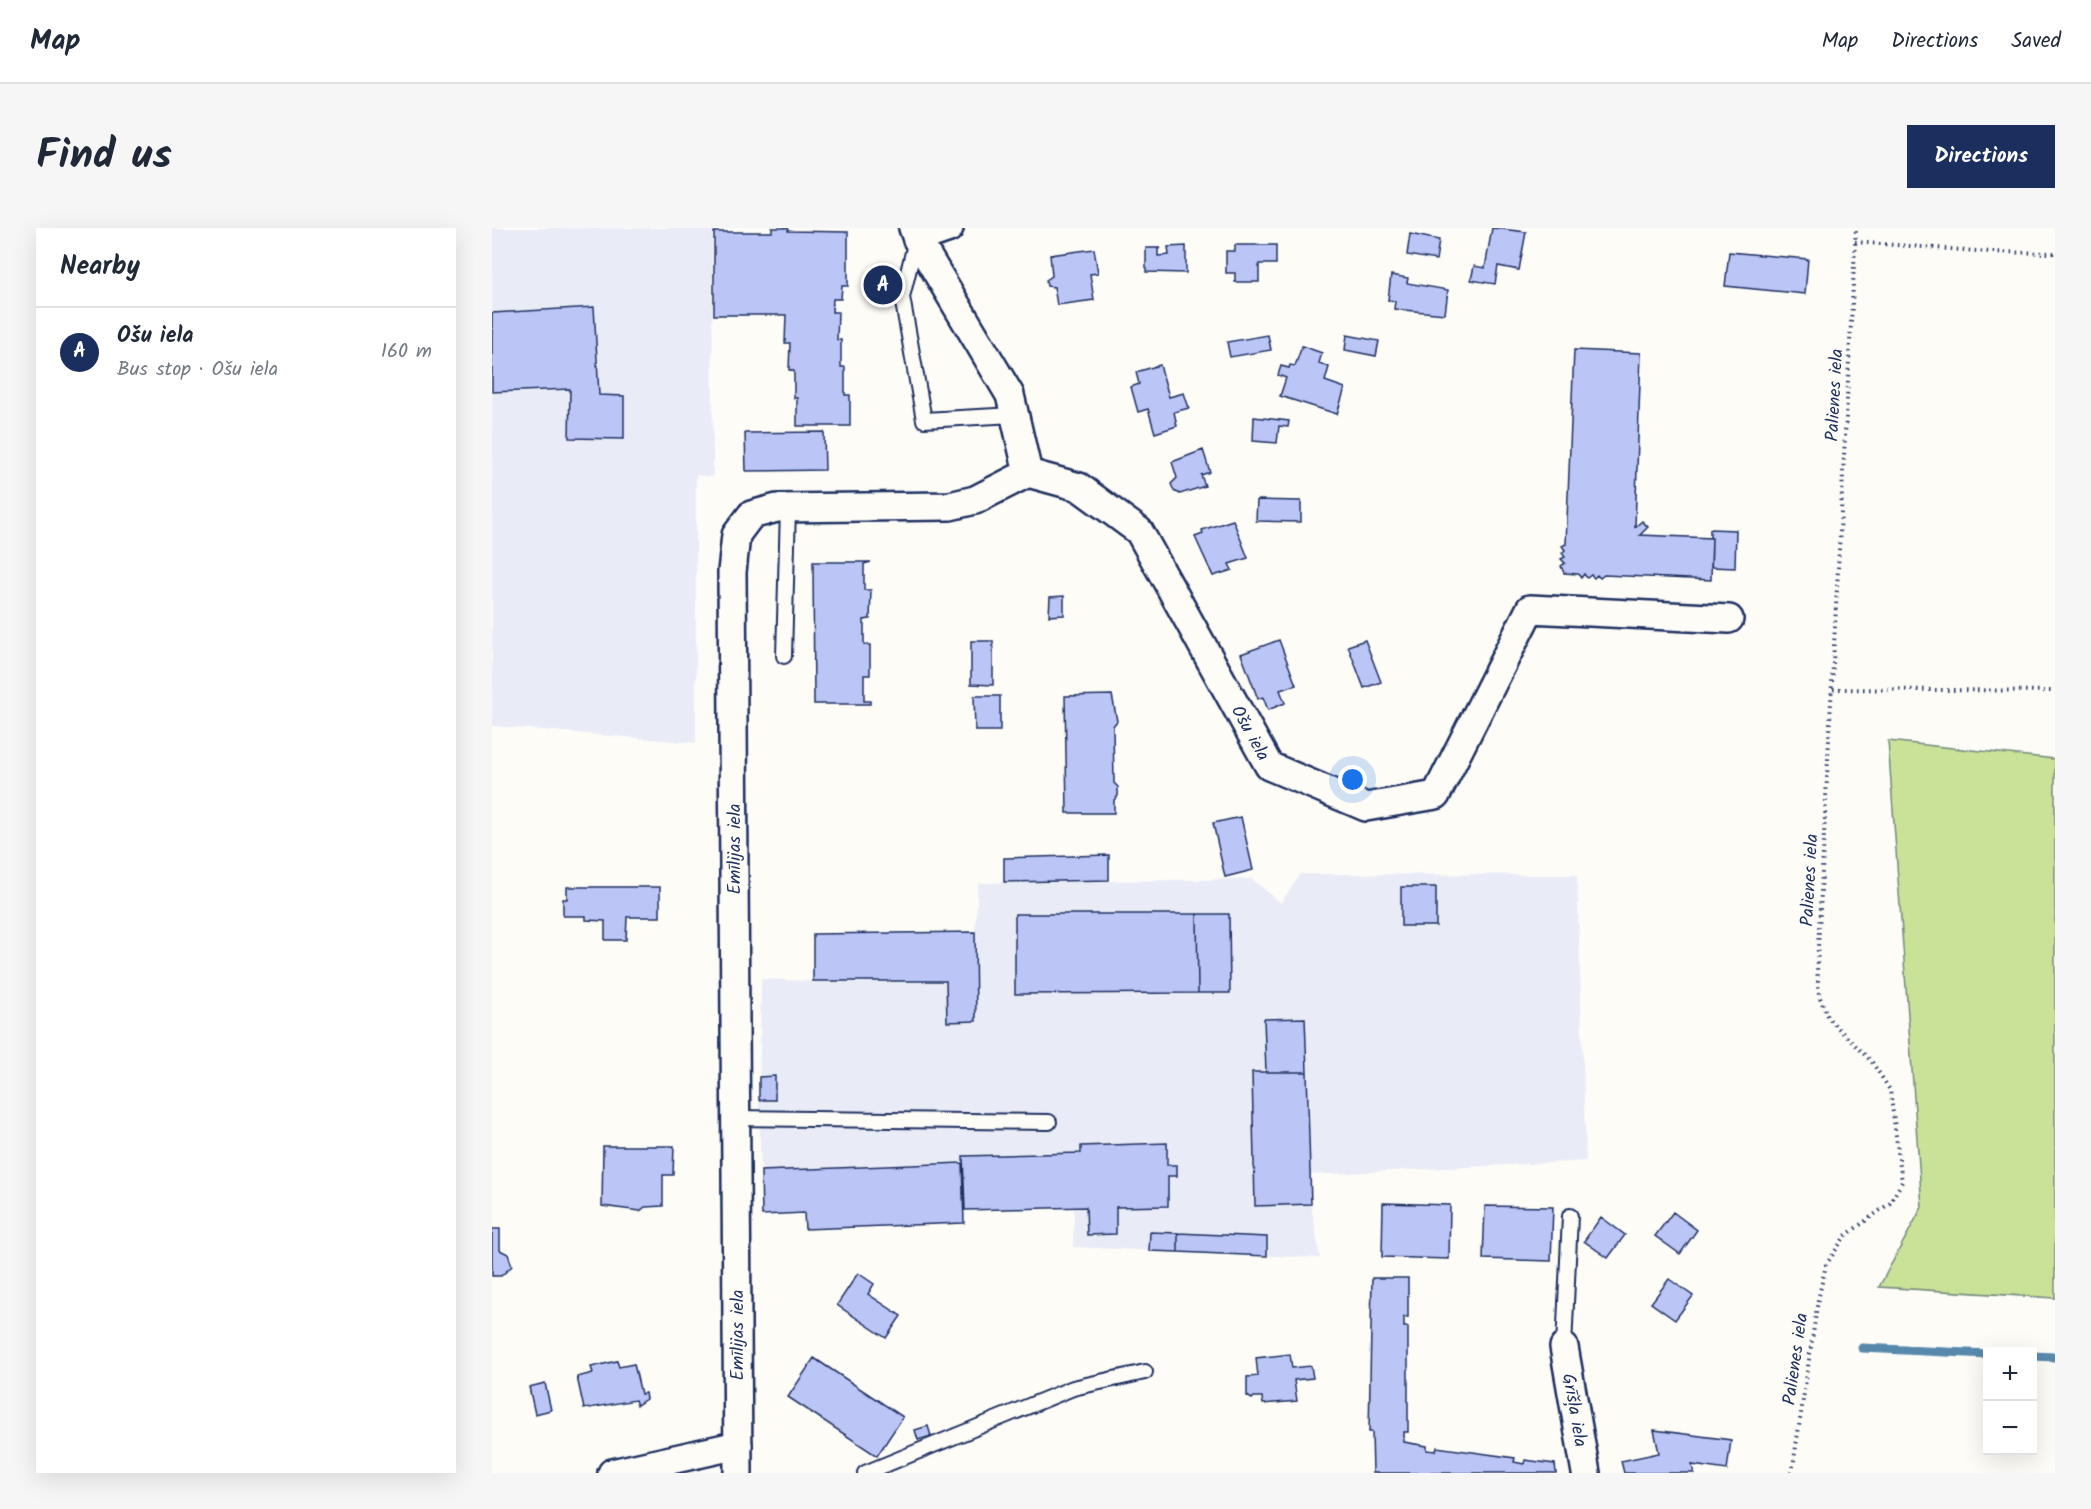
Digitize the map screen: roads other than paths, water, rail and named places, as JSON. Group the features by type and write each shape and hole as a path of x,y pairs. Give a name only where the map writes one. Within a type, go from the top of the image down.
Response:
{"street":[{"path":"949,228 915,233 1010,395 1028,473"},
{"name":"Emīlijas iela","path":"738,1473 732,572 736,535 751,515 788,508 950,506 975,500 1028,473"},
{"name":"Ošu iela","path":"1028,473 1079,487 1139,531 1269,766 1366,807 1436,795 1530,609 1730,619"},
{"name":"Grīšļa iela","path":"1563,1347 1586,1473"},
{"path":"612,1473 738,1445"}],"lane":[{"path":"915,233 902,297 924,420 1014,416"},
{"path":"784,656 788,508"},
{"path":"736,1118 1049,1122"},
{"path":"1563,1347 1570,1216"},
{"path":"865,1473 1073,1388 1145,1372"}],"waterway":[{"path":"1862,1348 1983,1354"},
{"path":"2037,1356 2055,1357"}],"place":[{"name":"Ošu iela","path":"883,285"}]}
